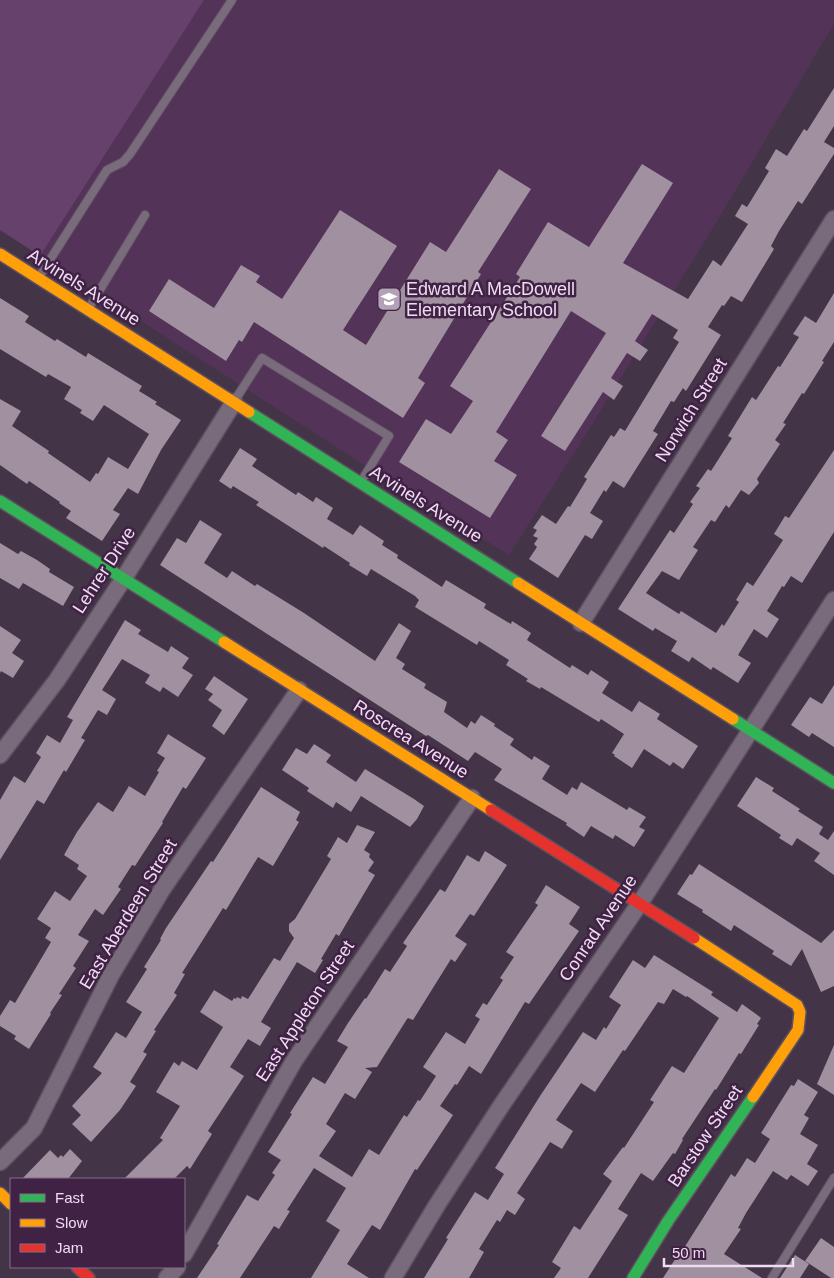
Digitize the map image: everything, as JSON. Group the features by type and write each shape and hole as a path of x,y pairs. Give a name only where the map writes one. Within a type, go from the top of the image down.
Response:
{"street":[{"name":"Norwich Street","path":"581,623 834,219"},
{"name":"Arvinels Avenue","path":"0,254 834,783"},
{"name":"Lehrer Drive","path":"0,755 57,680 124,578 234,402"},
{"name":"Roscrea Avenue","path":"0,501 640,903 797,1005 800,1012"},
{"name":"Conrad Avenue","path":"393,1278 500,1106 640,903 834,600"},
{"name":"East Aberdeen Street","path":"0,1162 34,1128 111,975 163,888 299,690"},
{"name":"East Appleton Street","path":"185,1252 294,1061 472,798"},
{"name":"Barstow Street","path":"633,1278 668,1221 798,1030 800,1012"},
{"path":"0,1193 10,1203"},
{"path":"78,1268 89,1278"},
{"path":"167,1278 175,1268"}],"lane":[{"path":"38,279 107,170 124,162 130,154 232,0"},
{"path":"88,310 145,215"},
{"path":"234,402 262,358 389,436 360,483"},
{"path":"772,1278 834,1178"}],"shaded area":[{"path":"0,0 204,0 40,256 0,230"},
{"name":"Edward A MacDowell Elementary School","path":"204,0 834,0 834,24 722,213 588,431 509,555 383,477 40,256"}],"building":[{"path":"834,88 834,126 824,142 834,148 834,154 802,204 798,201 779,231 771,246 774,249 742,302 731,296 724,306 722,305 708,327 721,335 686,391 683,388 674,402 671,401 653,431 658,434 624,488 613,481 606,492 604,490 590,513 603,521 592,539 585,535 558,578 529,559 537,547 534,544 538,538 533,536 537,530 533,528 542,515 556,524 568,506 570,507 587,479 584,477 611,435 614,437 620,428 625,431 679,342 673,338 678,330 652,314 635,341 648,350 640,361 627,353 611,378 623,386 614,400 603,392 565,451 541,436 606,333 571,311 496,432 508,440 494,461 517,475 490,518 399,462 426,419 451,434 473,401 450,386 520,277 516,274 548,222 589,247 642,164 673,183 623,263 688,299 713,260 721,266 748,224 735,216 742,204 747,207 769,171 765,168 776,149 787,156 804,129 807,131"},
{"path":"499,169 531,189 478,272 481,274 418,378 425,383 403,418 254,322 242,342 239,340 226,361 149,311 169,279 214,308 241,265 260,276 256,282 282,299 340,210 397,246 343,330 366,345 430,242 446,252"},
{"path":"834,293 834,342 804,394 802,393 783,423 786,424 775,440 780,444 757,479 759,483 749,495 741,490 729,508 726,505 715,522 711,520 693,547 698,550 679,580 662,571 646,593 679,614 681,611 716,633 722,624 724,626 739,602 736,600 747,582 753,586 783,540 774,534 785,516 789,518 834,450 834,532 802,583 791,576 784,587 782,586 767,611 779,619 767,638 754,629 738,655 751,663 738,683 713,667 711,670 692,657 689,662 671,651 677,641 655,628 653,631 618,609 670,530 674,533 693,504 690,502 700,488 696,486 708,469 711,471 732,438 728,436 752,397 756,400 778,366 780,367 799,337 793,334 805,316 816,323"},
{"path":"0,298 29,316 25,322 55,341 57,339 86,357 88,353 142,386 139,391 157,402 155,404 181,420 161,450 138,494 128,488 113,510 120,514 102,541 66,518 71,511 60,502 29,481 27,484 0,465 0,399 21,411 12,426 90,482 96,473 98,474 108,457 128,469 149,434 104,405 93,421 80,413 82,410 64,399 71,387 48,374 46,377 0,349"},
{"path":"240,448 257,459 252,466 296,495 298,492 313,502 316,497 333,508 327,519 353,535 360,525 384,541 382,545 398,555 397,558 442,587 446,580 486,604 484,608 511,624 512,621 531,633 527,640 570,668 572,665 588,675 591,670 609,682 602,693 632,712 639,701 660,714 657,719 698,746 683,769 673,762 670,766 644,749 632,768 612,753 624,734 601,719 599,722 541,687 540,689 526,681 528,679 506,665 509,660 479,641 477,645 415,607 419,600 415,596 371,569 367,576 324,546 323,548 256,505 259,502 233,486 231,489 219,481"},
{"path":"200,520 222,534 204,563 227,578 232,571 255,586 257,584 375,661 399,623 411,631 396,658 405,664 402,669 426,684 424,688 447,702 444,712 467,728 471,721 475,724 481,715 495,724 494,726 514,739 510,745 532,760 534,756 550,766 542,779 567,795 572,787 577,790 581,782 627,810 629,807 646,817 639,827 645,830 634,847 615,835 613,839 591,826 584,837 566,825 567,823 494,780 502,769 475,752 468,761 428,735 426,736 160,565 177,538 186,543"},
{"path":"0,543 18,554 21,551 37,560 50,569 49,572 74,587 63,606 23,583 19,589 0,578"},
{"path":"125,620 141,630 138,634 168,652 171,646 189,658 182,668 193,675 178,697 163,687 160,692 145,683 150,675 122,659 102,690 116,699 107,715 98,710 81,738 85,740 66,772 64,770 44,804 37,800 0,860 0,800 14,776 25,783 41,757 36,753 47,735 60,743 73,720 67,717"},
{"path":"0,626 21,640 12,653 24,661 13,678 1,671 0,673"},
{"path":"214,676 248,699 224,735 212,726 222,710 208,700 213,694 205,689"},
{"path":"834,685 834,747 812,733 809,737 791,725 810,697 822,704"},
{"path":"168,734 206,758 186,789 183,787 163,823 135,866 132,865 118,887 121,889 103,915 95,909 78,935 89,941 73,966 76,968 59,994 62,995 29,1049 14,1039 16,1036 0,1026 0,1016 10,1000 15,1003 51,942 45,938 51,928 37,919 55,891 70,901 87,876 77,869 79,865 64,855 98,802 113,812 129,786 145,796 165,758 157,753"},
{"path":"314,744 331,755 326,762 356,782 365,769 424,806 417,819 410,827 361,796 351,812 336,802 333,808 307,791 309,788 282,770 296,748 307,754"},
{"path":"756,777 774,788 772,791 800,809 798,811 823,827 819,834 828,840 834,831 834,875 814,861 820,853 797,838 792,846 779,838 781,835 737,806"},
{"path":"261,787 300,812 296,820 299,822 273,866 258,857 226,910 223,908 182,973 185,974 174,993 177,995 154,1030 156,1031 143,1052 147,1054 130,1082 136,1086 120,1110 91,1142 72,1124 81,1115 72,1106 102,1073 93,1067 116,1032 126,1038 142,1012 126,1002 147,969 144,967 161,940 166,928 211,861 213,862"},
{"path":"357,825 375,832 364,850 370,854 369,857 374,862 368,871 375,875 339,936 336,934 315,973 297,962 261,1022 271,1028 260,1046 248,1039 230,1067 244,1076 208,1131 212,1134 190,1169 187,1166 175,1178 125,1178 163,1140 160,1138 180,1106 156,1092 174,1062 179,1066 182,1061 197,1070 223,1027 200,1012 214,990 232,1001 237,997 241,999 242,996 248,999 274,958 280,961 294,938 289,931 289,924 295,919 331,859 327,856 338,837 347,843"},
{"path":"485,851 507,865 474,916 470,914 455,936 467,944 455,962 451,959 413,1020 407,1019 377,1067 365,1068 372,1072 355,1099 345,1093 326,1124 336,1131 319,1156 352,1177 369,1149 379,1155 404,1115 407,1117 436,1076 423,1067 446,1032 465,1044 480,1019 475,1016 483,1003 487,1005 503,980 500,978 514,957 506,952 538,905 535,903 546,885 580,907 569,924 579,931 529,1004 525,1002 481,1074 469,1066 440,1106 453,1115 417,1170 415,1169 380,1230 372,1225 347,1264 369,1278 311,1278 340,1230 326,1221 346,1188 314,1168 287,1210 290,1211 279,1229 274,1226 240,1278 197,1278 219,1245 217,1244 247,1195 258,1201 275,1175 272,1173 281,1160 268,1152 313,1077 325,1084 348,1047 337,1041 348,1023 385,969 390,972 407,946 403,943 440,889 445,892 467,855 479,862"},
{"path":"699,864 821,943 834,930 834,986 821,992 802,949 791,966 772,954 774,951 734,925 731,931 677,894"},
{"path":"654,955 713,992 711,995 737,1012 742,1004 761,1018 757,1024 759,1025 741,1054 739,1053 682,1139 675,1154 673,1153 653,1181 641,1173 618,1209 628,1215 588,1278 554,1278 561,1268 552,1262 574,1226 580,1230 612,1181 603,1174 624,1148 654,1102 650,1100 672,1066 684,1073 719,1018 687,996 673,989 664,1004 658,1002 595,1092 581,1083 556,1120 573,1131 562,1149 550,1142 517,1193 525,1199 515,1215 507,1210 500,1222 497,1220 479,1249 484,1252 469,1278 424,1278 475,1192 488,1200 504,1174 495,1168 583,1032 596,1040 604,1027 606,1029 621,1005 609,997 633,960 645,968"},
{"path":"834,1045 834,1095 817,1084"},
{"path":"798,1079 818,1092 804,1115 809,1118 800,1134 818,1145 807,1164 818,1171 808,1186 791,1175 787,1180 773,1171 746,1213 738,1228 741,1229 724,1254 762,1278 663,1278 731,1174 735,1177 747,1158 755,1163 770,1139 761,1133 791,1085 794,1086"},
{"path":"70,1149 82,1161 69,1178 23,1178 50,1150 58,1158 61,1155 63,1157"},
{"path":"821,1238 834,1247 834,1278 831,1278 805,1261"},
{"path":"795,1255 809,1264 800,1278 780,1278"}],"traffic: fast":[{"path":"249,412 518,583"},
{"path":"0,501 224,642"},
{"path":"733,719 834,783"},
{"path":"633,1278 668,1221 753,1097"}],"traffic: slow":[{"path":"0,254 249,412"},
{"path":"518,583 733,719"},
{"path":"224,642 491,810"},
{"path":"694,938 797,1005 800,1012 798,1030 753,1097"},
{"path":"0,1193 10,1203"}],"traffic: jam":[{"path":"491,810 694,938"},
{"path":"78,1268 89,1278"}],"place":[{"name":"Edward A MacDowell Elementary School","path":"389,299"}]}
